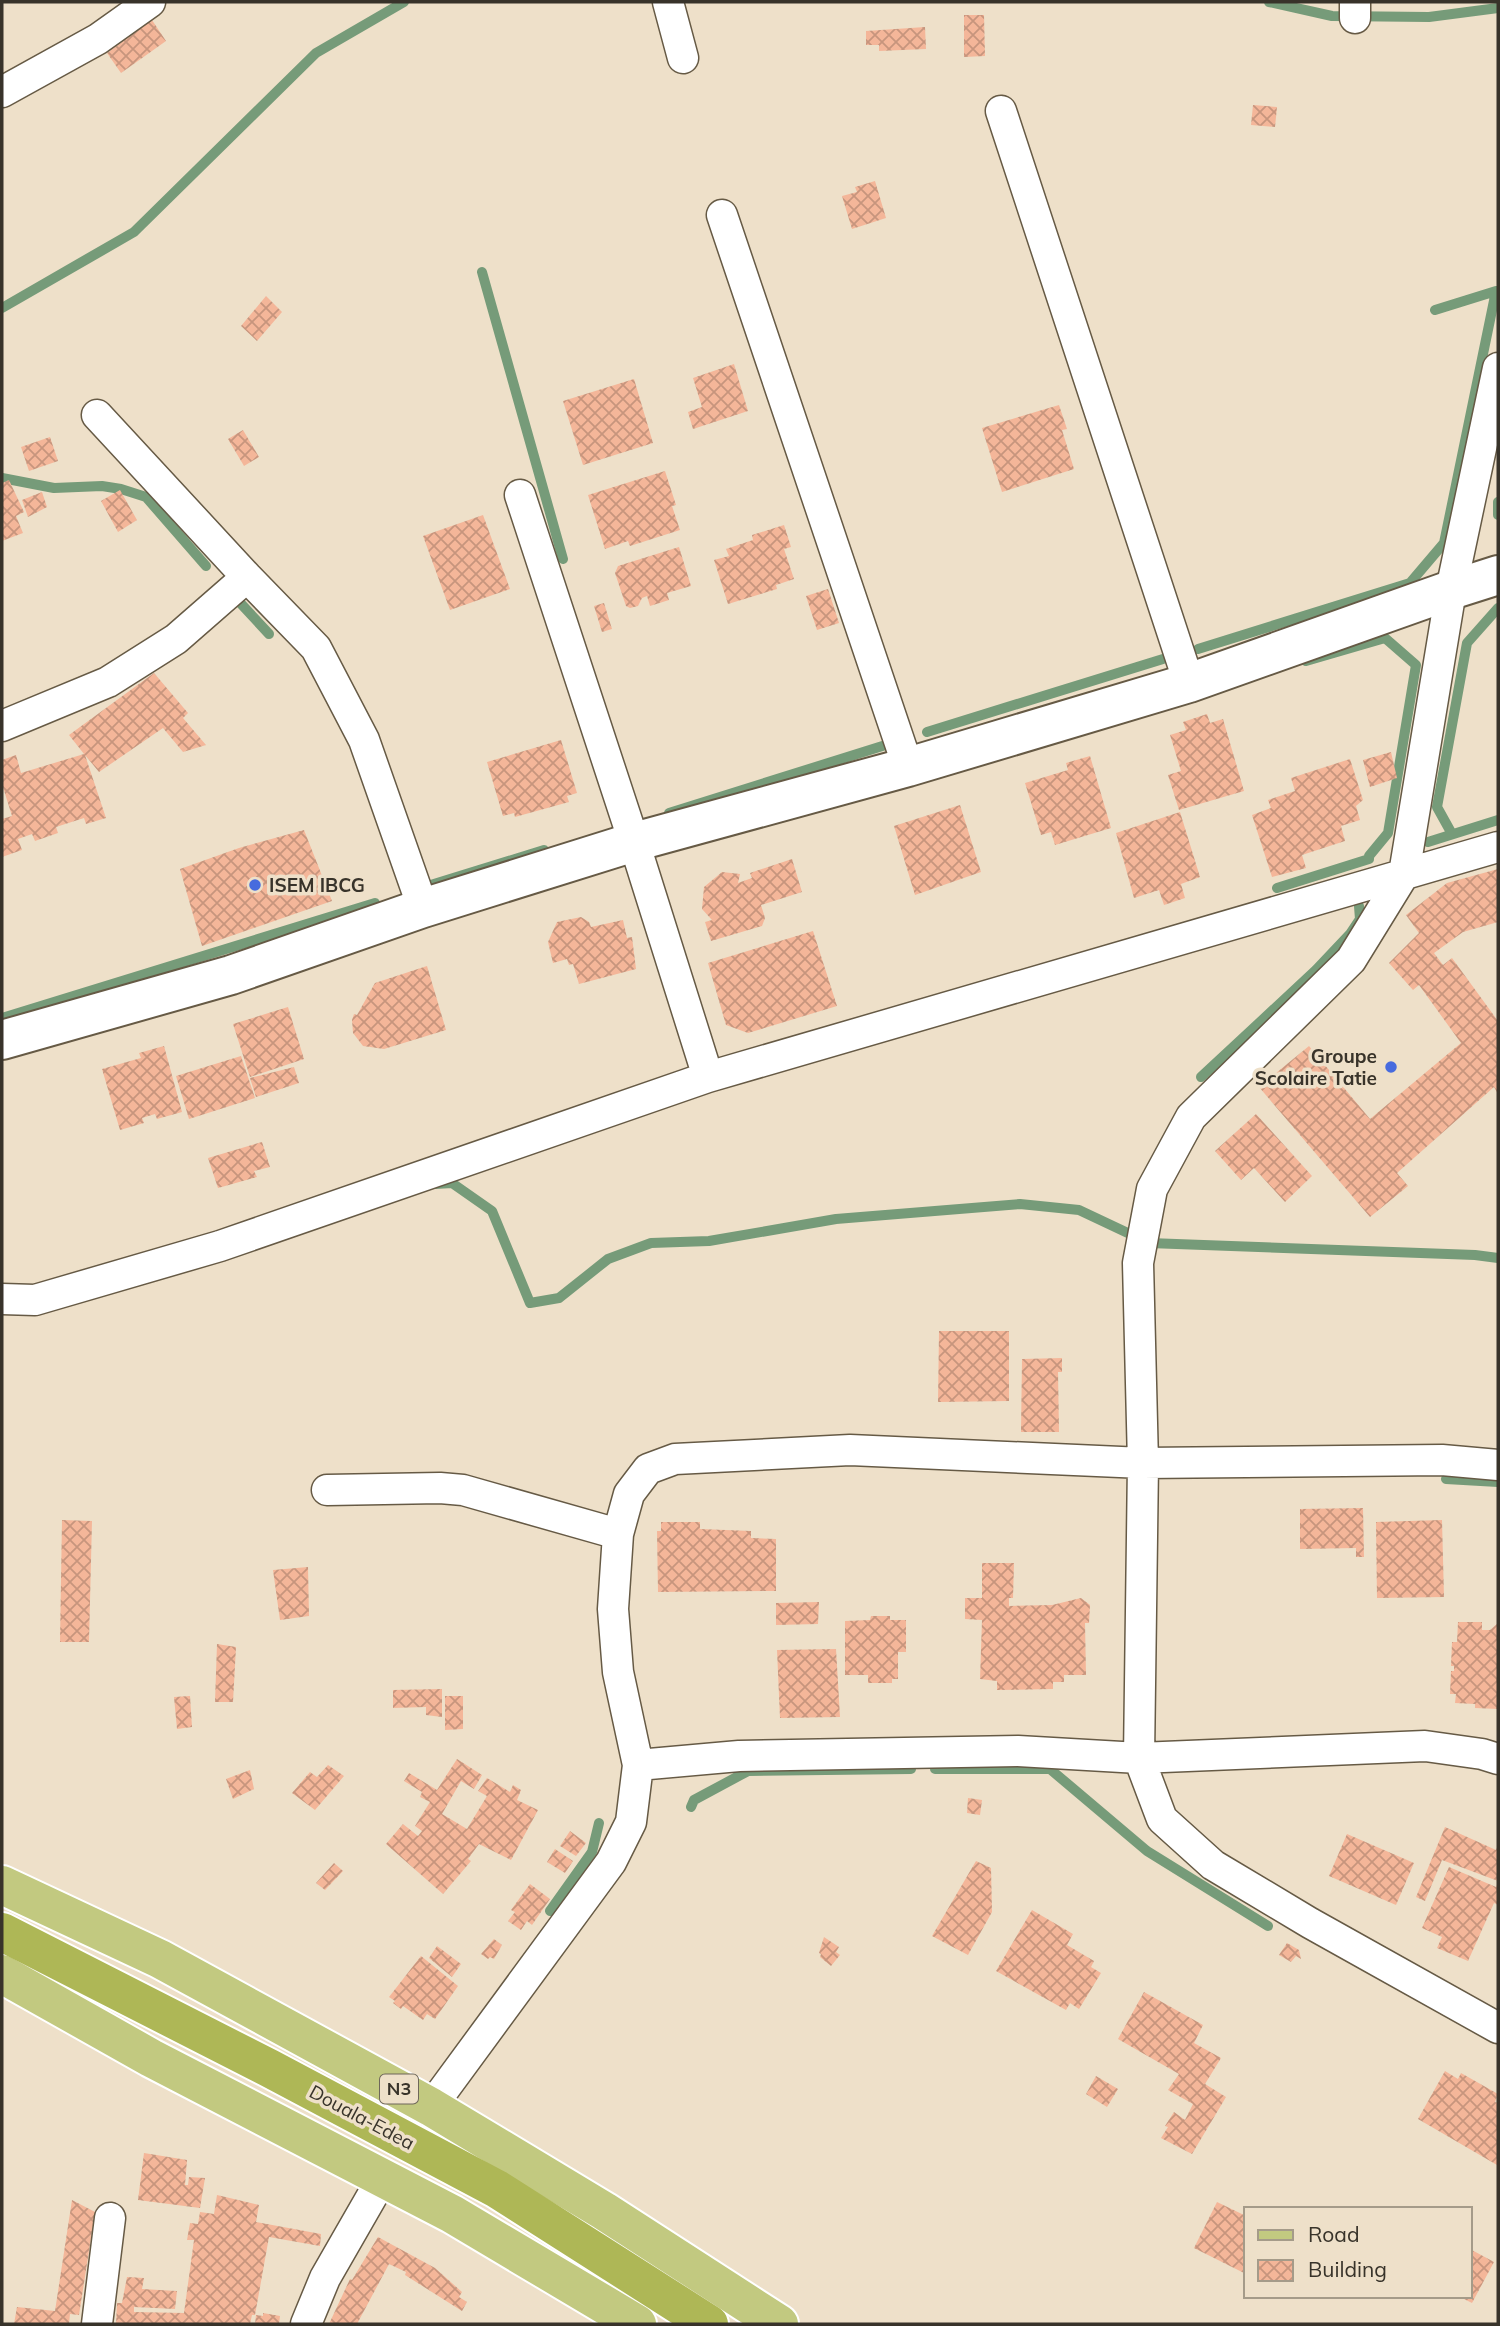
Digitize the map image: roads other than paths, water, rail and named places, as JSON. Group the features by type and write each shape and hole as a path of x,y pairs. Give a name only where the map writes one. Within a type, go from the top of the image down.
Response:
{"highway":[{"name":"Douala-Edea","path":"2,1932 269,2068 497,2189 709,2324"}],"main road":[{"path":"2,1040 231,975 423,908 634,842 908,767 1189,683 1498,575"},
{"name":"N3","path":"2,1885 160,1959 431,2107 604,2211 779,2324"},
{"path":"2,1974 163,2064 463,2220 637,2324"}],"street":[{"path":"2,92 98,39 150,2"},
{"path":"668,2 684,58"},
{"path":"1001,111 1189,683"},
{"path":"722,215 908,767"},
{"path":"1498,368 1451,590 1404,874 1352,960 1191,1116 1152,1189 1138,1263 1143,1463 1139,1758 1162,1819 1213,1865 1310,1923 1498,2028"},
{"path":"97,415 316,648 364,740 423,908"},
{"path":"520,495 708,1077"},
{"path":"2,726 108,682 176,639 247,577"},
{"path":"2,1299 35,1300 220,1246 708,1077 1498,847"},
{"path":"431,2107 611,1861 631,1822 638,1765 618,1672 612,1609 618,1534 629,1494 648,1469 675,1459 850,1450 1143,1463 1442,1460 1498,1465"},
{"path":"327,1490 463,1490 618,1534"},
{"path":"638,1765 767,1755 1018,1751 1139,1758 1425,1746 1482,1754 1498,1759"},
{"path":"306,2324 325,2278 383,2177"},
{"path":"97,2324 110,2218"}],"waterway":[{"path":"2,308 134,232 316,53 404,2"},
{"path":"1269,2 1332,16 1429,17 1498,8"},
{"path":"482,272 563,559"},
{"path":"1198,649 1410,583 1444,543 1496,291 1435,310"},
{"path":"2,478 54,488 102,486 146,497 206,566"},
{"path":"1498,502 1498,515"},
{"path":"231,593 269,634"},
{"path":"1452,834 1437,807 1467,643 1498,608"},
{"path":"1277,888 1369,859 1388,833 1416,665 1385,638 1306,661"},
{"path":"927,732 1163,659"},
{"path":"669,813 892,743"},
{"path":"1428,842 1498,820"},
{"path":"421,888 544,850"},
{"path":"2,1018 375,903"},
{"path":"1201,1077 1316,970 1350,934 1360,919 1359,906"},
{"path":"435,1184 452,1183 492,1211 530,1303 559,1298 608,1259 651,1243 709,1241 836,1219 1020,1204 1079,1210 1149,1243 1498,1258"},
{"path":"1446,1479 1498,1482"},
{"path":"691,1807 694,1800 748,1771 911,1769"},
{"path":"935,1769 1050,1769 1147,1851 1268,1926"},
{"path":"550,1911 592,1852 599,1823"}],"place":[{"name":"ISEM IBCG","path":"255,885"},
{"name":"Groupe Scolaire Tatie","path":"1391,1067"}]}
